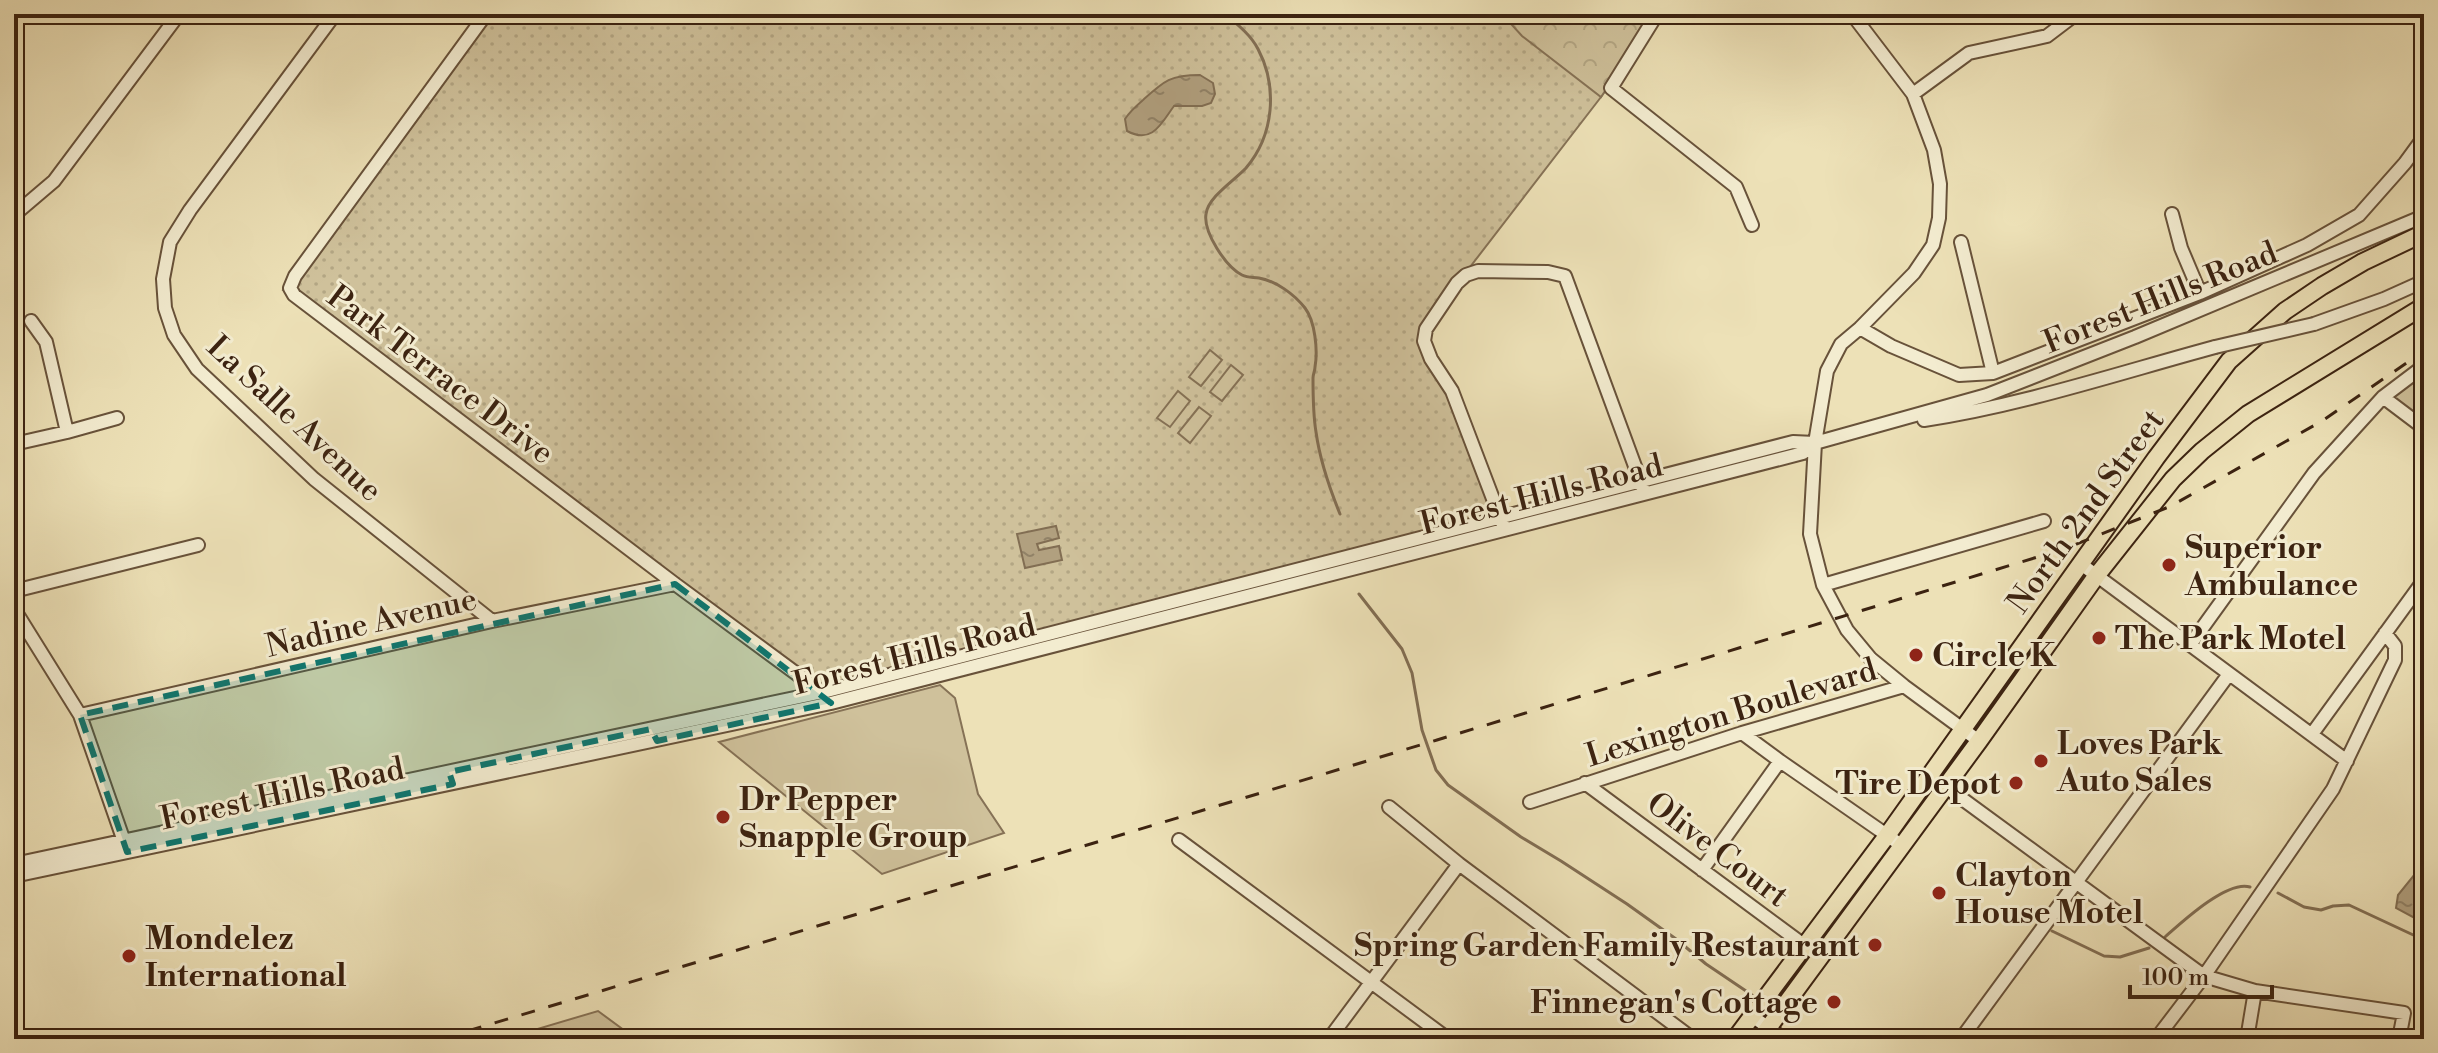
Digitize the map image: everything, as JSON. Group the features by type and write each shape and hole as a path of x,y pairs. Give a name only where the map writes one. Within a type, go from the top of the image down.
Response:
{"main road":[{"name":"North 2nd Street","path":"1735,1039 1886,837 2229,361 2285,311 2322,286 2424,233"},
{"name":"North 2nd Street","path":"1764,1033 1946,787 2097,575 2173,479 2248,414 2424,306"}],"street":[{"path":"14,215 54,181 179,14"},
{"name":"La Salle Avenue","path":"335,14 190,210 170,242 163,279 165,308 174,335 197,369 227,399 314,479 492,621"},
{"name":"Park Terrace Drive","path":"486,14 295,276 290,288 294,295 675,584 823,692 831,703"},
{"path":"1657,14 1611,88 1736,187 1752,225"},
{"path":"1852,14 1913,94 1934,150 1940,184 1939,218 1933,245 1914,273 1841,344 1827,371 1815,443 1810,534 1823,585 1847,630 1871,659 1904,686"},
{"path":"1913,94 1969,53 2047,36 2076,14"},
{"path":"2415,14 2424,23"},
{"path":"1860,328 1891,346 1959,375 1993,373 2200,293 2307,245 2359,215 2424,137"},
{"path":"2172,214 2181,248 2200,293"},
{"name":"Forest Hills Road","path":"654,735 823,692 1017,648 1643,489 1793,442 1815,443 1987,395 2424,216"},
{"path":"1961,242 1993,373"},
{"path":"1503,524 1452,391 1431,359 1424,341 1426,329 1457,283 1466,275 1478,271 1548,272 1565,276 1643,489"},
{"name":"Forest Hills Road","path":"1865,428 1966,413 2314,324 2424,281"},
{"path":"31,321 46,342 67,432"},
{"path":"2190,645 2314,473 2383,397 2424,366"},
{"path":"2383,397 2424,428"},
{"path":"14,444 117,418"},
{"path":"1823,585 2044,521"},
{"path":"14,591 198,545"},
{"path":"2081,564 2347,761"},
{"path":"2312,734 2424,580"},
{"name":"Nadine Avenue","path":"80,715 492,621 675,584"},
{"path":"14,609 80,715 125,846"},
{"path":"2156,1039 2204,976 2333,789 2395,660 2395,646 2385,633"},
{"name":"Forest Hills Road","path":"14,864 125,846 654,735 831,703 1017,648"},
{"path":"1961,1039 2229,674"},
{"name":"Lexington Boulevard","path":"1530,802 1742,733 1904,686 1979,741"},
{"path":"1742,733 1901,845"},
{"path":"1702,870 1780,761"},
{"name":"Olive Court","path":"1585,783 1820,957"},
{"path":"1946,787 2204,976 2255,991 2404,1013 2399,1039"},
{"path":"1389,807 1459,864 1693,1039"},
{"path":"1179,840 1448,1039"},
{"name":"Forest Hills Road","path":"14,876 125,846"},
{"path":"1329,1039 1459,864"},
{"path":"2247,1039 2255,991"},
{"path":"1752,1016 1764,1033 1784,1039"}],"highlighted area":[{"path":"675,584 831,703 657,741 651,729 449,772 453,784 127,852 80,715"}],"green space":[{"path":"492,14 1657,14 1601,97 1420,332 1498,513 821,688 283,290"},
{"path":"1502,14 1657,14 1601,97 1522,36"},
{"path":"1210,350 1222,360 1201,386 1189,377"},
{"path":"1231,365 1243,375 1222,401 1210,392"},
{"path":"2424,375 2424,423 2391,397"},
{"path":"1178,391 1190,401 1170,427 1157,418"},
{"path":"1199,407 1211,416 1190,443 1178,433"},
{"path":"940,685 955,698 978,794 1004,833 882,874 719,742"},
{"path":"598,1011 636,1039 504,1039"}],"water":[{"path":"1200,75 1213,83 1215,94 1211,103 1174,106 1156,130 1144,135 1127,131 1127,116 1157,88 1174,78"},
{"path":"1056,526 1059,538 1037,544 1039,550 1059,546 1062,560 1025,568 1017,534"},
{"path":"2419,869 2424,869 2424,923 2396,908 2398,895"}],"waterway":[{"path":"1225,14 1248,34 1258,49 1268,79 1270,110 1255,155 1208,208 1208,230 1217,248 1236,271 1278,285 1296,298 1308,314 1316,344 1313,377 1316,432 1325,474 1340,514"},
{"path":"1359,594 1402,649 1412,673 1422,730 1436,770 1448,785 1521,837 1627,904 1752,995"},
{"path":"2165,937 2217,896 2229,890 2250,887"},
{"path":"2278,893 2304,907 2321,910 2349,905 2424,940"},
{"path":"1964,913 1996,914 2030,922"},
{"path":"2052,931 2104,956 2120,957 2149,948"}],"railway":[{"path":"441,1039 2067,548 2171,506 2322,421 2424,351"}],"place":[{"name":"Superior Ambulance","path":"2169,565"},
{"name":"The Park Motel","path":"2099,638"},
{"name":"Circle K","path":"1916,655"},
{"name":"Loves Park Auto Sales","path":"2041,761"},
{"name":"Tire Depot","path":"2016,783"},
{"name":"Dr Pepper Snapple Group","path":"723,817"},
{"name":"Clayton House Motel","path":"1939,893"},
{"name":"Spring Garden Family Restaurant","path":"1875,945"},
{"name":"Mondelez International","path":"129,956"},
{"name":"Finnegan's Cottage","path":"1834,1002"}]}
